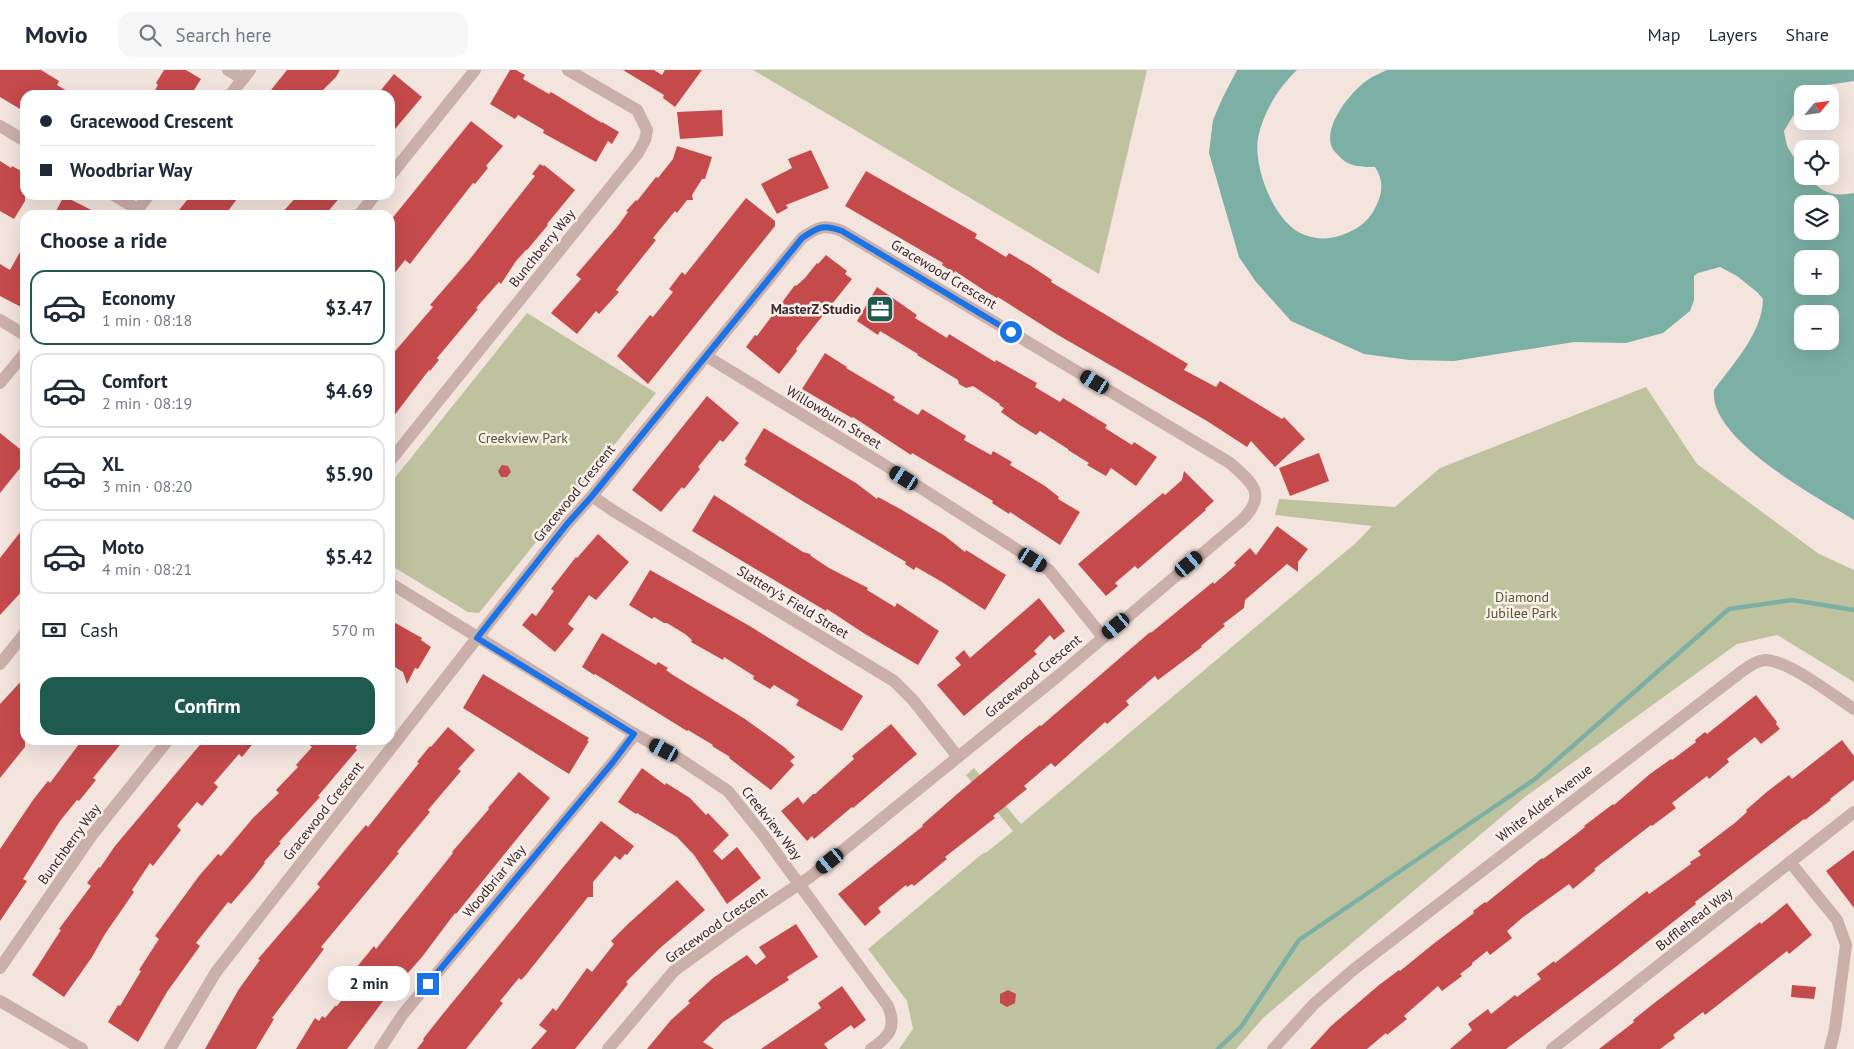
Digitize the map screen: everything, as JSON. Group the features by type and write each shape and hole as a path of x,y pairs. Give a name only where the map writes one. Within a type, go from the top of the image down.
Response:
{"street":[{"path":"228,70 246,75 234,90"},
{"path":"395,170 475,70"},
{"name":"Bunchberry Way","path":"395,455 638,153 645,140 647,130 637,110 568,70"},
{"path":"0,126 20,138"},
{"path":"120,200 133,210"},
{"path":"137,210 145,200"},
{"path":"363,210 371,200"},
{"name":"Gracewood Crescent","path":"395,743 561,532 802,238 815,229 828,226 842,231 1230,463 1251,482 1256,493 1255,503 1250,512 1103,637 800,885 739,924 674,971 608,1049"},
{"path":"0,320 20,332"},
{"name":"Willowburn Street","path":"706,356 1049,570 1103,637"},
{"path":"0,383 20,359"},
{"name":"Slattery's Field Street","path":"592,496 894,681 913,700 958,757"},
{"name":"Creekview Way","path":"395,586 634,734 680,759 728,791 764,836 888,1006 893,1017 893,1026 887,1036 870,1049"},
{"path":"0,664 20,639"},
{"name":"White Alder Avenue","path":"1274,1049 1314,1004 1353,970 1740,672 1756,662 1766,660 1783,664 1854,708"},
{"name":"Woodbriar Way","path":"380,1049 403,1014 613,762 634,734"},
{"name":"Bunchberry Way","path":"0,968 92,834 164,745"},
{"name":"Gracewood Crescent","path":"170,1049 216,972 393,745"},
{"name":"Bufflehead Way","path":"1552,1049 1854,812"},
{"path":"1790,862 1837,920 1846,945 1835,1029 1830,1049"},
{"path":"0,1001 82,1049"}],"green space":[{"path":"753,70 1147,70 1099,274"},
{"name":"Creekview Park","path":"527,313 656,393 479,613 468,612 395,568 395,478"},
{"name":"Diamond Jubilee Park","path":"1646,387 1697,464 1819,554 1854,570 1854,682 1777,635 1737,644 1525,797 1263,1018 1236,1049 899,1049 913,1029 907,1001 868,949 982,854 1013,831 966,775 974,768 1021,824 1357,542 1372,526 1275,515 1279,499 1395,507 1440,468"}],"water":[{"path":"1237,70 1297,70 1278,93 1264,119 1258,138 1259,164 1268,194 1284,220 1294,229 1305,235 1324,238 1342,235 1361,226 1377,205 1381,184 1375,167 1359,166 1346,162 1333,149 1330,136 1336,117 1348,99 1362,84 1387,70 1854,70 1854,81 1827,85 1794,85 1794,114 1784,131 1787,146 1794,158 1794,185 1817,185 1823,190 1834,194 1854,193 1854,520 1768,465 1746,447 1728,428 1717,409 1714,390 1752,336 1758,324 1763,299 1737,276 1720,267 1698,273 1694,276 1694,300 1690,311 1663,333 1626,343 1574,342 1454,361 1409,360 1364,354 1291,321 1256,282 1239,257 1209,153 1213,120"}],"building":[{"path":"0,70 41,70 59,81 57,85 66,90 20,90 20,109 0,97"},
{"path":"164,70 186,70 201,79 194,90 155,90 158,85 156,83"},
{"path":"287,70 340,70 323,90 271,90"},
{"path":"510,70 516,70 525,75 523,79 549,94 551,92 619,132 612,144 608,141 596,162 543,133 544,130 518,115 515,119 490,104"},
{"path":"623,70 654,70 662,75 665,70 702,70 675,107 663,98 664,95"},
{"path":"394,74 422,97 395,129 395,90 381,90"},
{"path":"722,110 723,136 680,139 677,112"},
{"path":"471,121 503,146 486,166 488,168 475,184 473,183 410,264 405,260 395,273 395,215"},
{"path":"677,146 712,157 705,179 702,179 692,195 693,200 687,200 677,213 675,211 653,238 656,240 616,290 619,292 599,314 596,311 577,334 551,313 581,279 576,275 617,227 628,212 626,211 637,201 656,177 658,178 673,159"},
{"path":"811,150 829,188 786,205 788,208 777,214 761,184 792,168 788,159"},
{"path":"0,161 11,168 12,166 20,170 20,200 25,201 14,219 0,211"},
{"path":"540,164 544,165 575,190 548,225 516,261 501,284 499,282 476,308 478,309 437,358 439,360 395,414 395,351 433,307 430,305 470,259 535,176 532,174"},
{"path":"866,171 977,234 975,238 1006,257 1009,253 1031,266 1052,280 1051,282 1188,364 1184,370 1216,387 1220,381 1282,419 1284,417 1305,439 1275,467 1251,441 1247,447 1207,421 985,291 955,271 954,273 942,265 943,263 845,206"},
{"path":"746,198 775,221 775,226 648,384 617,356 650,315 653,317 673,292 669,289 682,272 685,275"},
{"path":"62,200 72,200 91,210 57,210"},
{"path":"187,200 236,200 229,210 179,210"},
{"path":"294,200 338,200 329,210 284,210"},
{"path":"20,252 20,306 0,296 0,264 10,270"},
{"path":"826,255 847,271 845,274 852,279 796,349 797,351 779,374 746,347 755,335 757,336 795,285 805,278"},
{"path":"877,287 917,315 915,318 947,338 949,334 995,362 996,360 1037,383 1035,387 1060,402 1063,398 1107,425 1105,428 1132,445 1134,442 1157,457 1136,486 1111,468 1106,476 1087,465 1089,463 1040,431 1036,435 1001,412 1004,408 1000,404 973,386 966,388 959,384 958,380 918,354 880,331 878,335 857,321"},
{"path":"825,353 846,368 895,397 893,400 918,415 922,409 966,436 964,440 991,455 993,451 1012,462 1010,465 1045,486 1059,497 1058,499 1080,512 1060,545 1010,512 1009,514 992,503 993,501 912,453 911,455 853,417 802,389"},
{"path":"707,396 739,423 723,442 720,440 698,467 700,469 684,489 682,487 661,512 632,490"},
{"path":"764,428 856,483 877,499 878,497 902,510 945,536 965,552 966,550 1006,575 985,610 916,567 914,570 905,564 906,562 744,465 747,461 745,459"},
{"path":"0,433 20,449 20,468 0,493"},
{"path":"1319,453 1329,481 1290,496 1279,468"},
{"path":"502,465 508,466 511,472 507,477 501,477 498,471"},
{"path":"1184,471 1214,501 1138,569 1135,566 1115,583 1118,586 1106,596 1078,564 1163,493 1165,495 1182,480"},
{"path":"714,495 803,552 810,554 829,568 868,588 867,590 895,607 897,603 939,631 918,665 827,609 826,611 692,531"},
{"path":"1277,526 1308,549 1298,562 1298,572 1287,564 1245,600 1244,608 1223,624 1225,626 1202,647 1158,680 1155,676 1126,701 1129,705 1107,724 1105,722 1055,767 1051,763 1024,786 1027,789 993,816 995,818 945,857 947,859 914,886 912,884 907,887 906,885 878,908 881,912 865,926 838,894 923,826 956,795 1025,737 1041,726 1149,633 1213,582 1214,584 1236,565 1234,563 1250,548 1256,555"},
{"path":"20,532 20,593 0,615 0,558"},
{"path":"598,534 629,562 596,600 589,595 568,624 574,629 555,652 522,625 532,613 536,616 554,591 551,589 576,557"},
{"path":"650,570 748,625 863,696 842,731 796,705 799,700 774,685 770,689 753,679 754,676 724,657 723,660 691,642 692,640 685,634 667,623 654,617 652,619 629,605"},
{"path":"1039,598 1065,631 1054,640 1050,635 1034,651 1037,654 964,716 937,685 961,665 955,658 964,650 970,658"},
{"path":"395,623 422,638 421,640 431,647 418,669 415,668 407,684 403,672 395,667"},
{"path":"602,633 656,665 658,662 668,668 666,670 673,675 745,719 795,757 790,761 794,765 771,790 713,745 582,667"},
{"path":"483,674 589,738 569,774 463,708"},
{"path":"20,682 20,745 25,745 25,747 0,778 0,704"},
{"path":"1756,695 1777,722 1776,724 1780,729 1761,744 1755,737 1727,759 1729,762 1709,779 1707,776 1672,803 1676,808 1594,869 1596,870 1573,889 1569,884 1522,918 1507,931 1512,938 1490,955 1487,951 1460,974 1462,976 1442,991 1438,986 1404,1016 1407,1019 1367,1049 1310,1049 1331,1026 1379,985 1400,971 1542,858 1614,805 1650,774 1696,742 1695,740 1705,732 1707,734"},
{"path":"891,724 917,754 814,839 812,836 807,841 781,811 798,797 803,804 854,759 852,756"},
{"path":"448,727 475,750 458,769 461,771 428,810 430,812 397,852 399,853 321,947 324,949 272,1018 274,1019 256,1049 205,1049 239,989 260,960 258,959 320,887 317,884 366,825 368,827 419,763 417,762"},
{"path":"1842,740 1854,756 1854,780 1831,800 1695,902 1696,904 1613,969 1506,1049 1450,1049 1472,1030 1468,1024 1488,1009 1491,1014 1515,995 1517,997 1541,979 1537,974 1554,961 1555,963 1647,891 1649,894 1691,864 1690,862 1701,855 1698,851 1736,822 1747,812 1746,810 1768,791 1789,775 1792,779"},
{"path":"78,745 120,745 93,778 96,780 60,821 23,879 27,881 0,921 0,849 33,800 48,781 50,783"},
{"path":"200,745 252,745 242,757 239,754 214,783 218,787 202,806 197,802 177,826 181,830 153,866 150,863 132,890 134,892 64,997 32,975 61,930 59,929 91,886 87,883 115,846"},
{"path":"310,745 357,745 355,748 357,750 318,796 320,797 279,842 281,843 231,904 228,902 196,943 200,946 167,992 138,1042 108,1022 118,1005 120,1006 141,971 139,970 159,939 155,936 199,876 218,854 221,856 253,818 279,793 276,790 298,767 296,765 312,747"},
{"path":"642,768 665,785 666,783 690,798 706,815 708,813 729,835 713,851 722,860 737,847 761,878 727,904 694,855 677,837 618,802"},
{"path":"519,772 550,798 455,913 422,957 383,1001 347,1049 296,1049 315,1018 319,1021 322,1016 325,1018 350,990 343,984 374,946 376,949 452,852"},
{"path":"601,821 634,846 627,855 625,854 620,860 615,856 593,882 593,897 588,897 525,976 521,980 519,978 500,1001 503,1003 466,1049 417,1049 442,1015"},
{"path":"1854,850 1854,908 1826,871"},
{"path":"677,880 705,910 660,948 626,982 628,984 575,1049 531,1049 547,1031 539,1025 553,1008 556,1011 587,968 592,972 614,944 611,941"},
{"path":"1787,903 1812,935 1789,954 1787,951 1705,1015 1703,1012 1673,1035 1675,1038 1660,1049 1599,1049 1634,1022 1633,1020 1653,1004"},
{"path":"796,924 818,957 787,977 789,980 723,1022 703,1042 714,1049 647,1049 671,1020 690,1003 688,1001 713,978 747,955 756,965 766,957 759,947"},
{"path":"1792,985 1816,987 1814,999 1791,997"},
{"path":"842,986 866,1020 854,1029 851,1025 824,1044 828,1049 761,1049 821,1008 818,1003"},
{"path":"1008,990 1016,994 1015,1003 1007,1007 1000,1003 1000,994"}],"waterway":[{"path":"1218,1049 1241,1027 1299,940 1535,779 1729,609 1792,600 1854,610"}],"place":[{"name":"MasterZ Studio","path":"880,309"}],"route":[{"path":"428,984 613,762 634,734 477,638 567,524 592,496 802,238 815,229 828,226 842,231 1011,332"}]}
